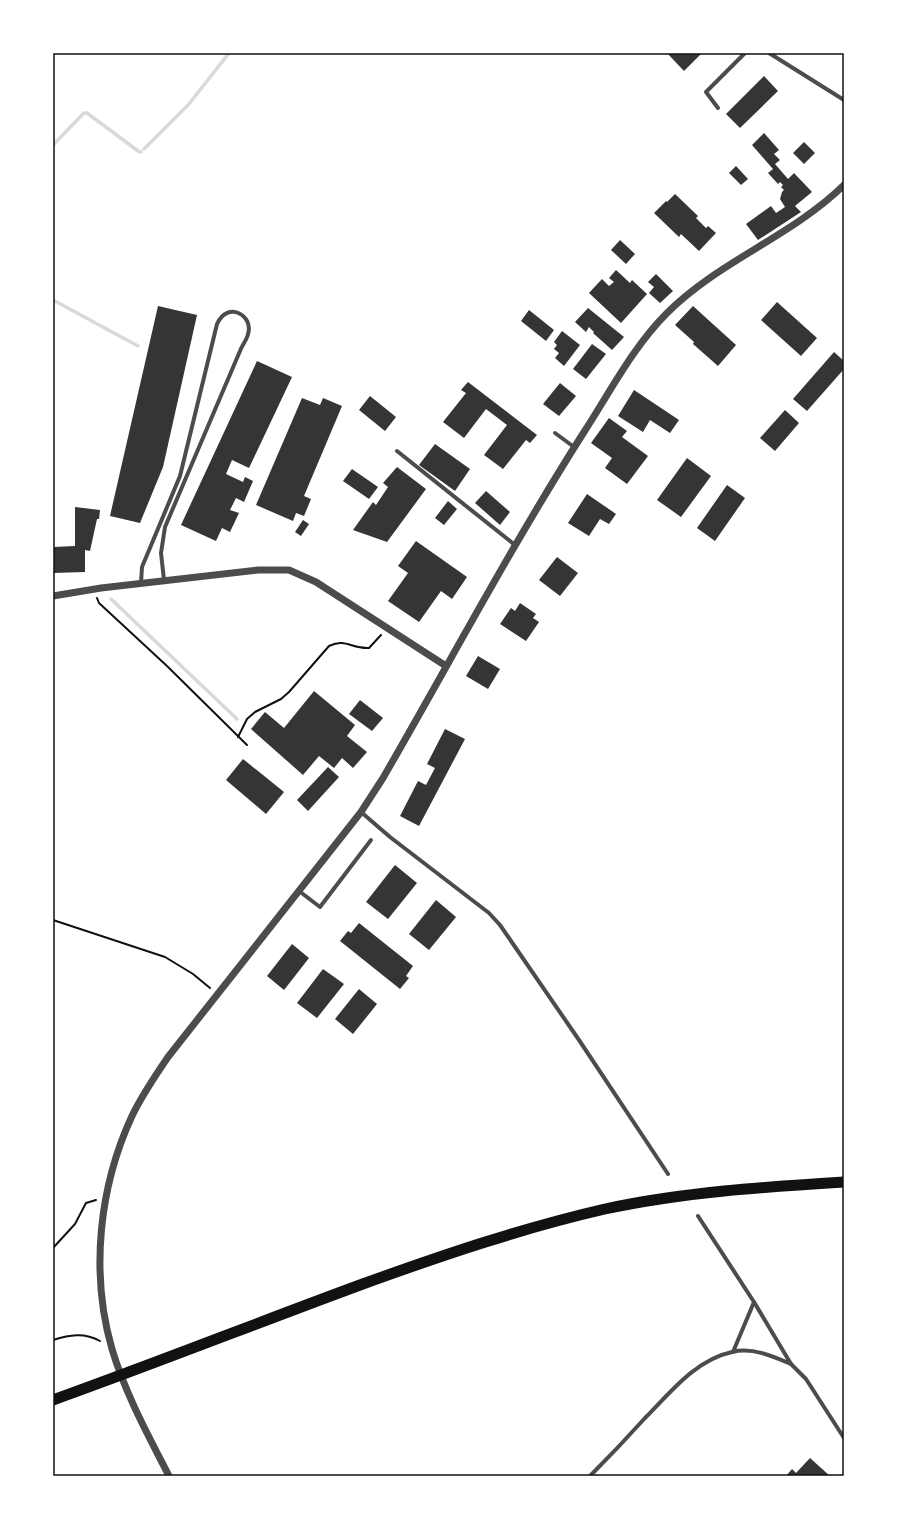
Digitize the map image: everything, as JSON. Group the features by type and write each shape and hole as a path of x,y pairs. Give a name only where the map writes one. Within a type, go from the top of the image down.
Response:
{"highway":[{"path":"53,1400 397,1272 484,1242 573,1217 673,1197 732,1190 844,1182"}],"street":[{"path":"718,108 706,92 745,53"},
{"path":"769,53 844,100"},
{"path":"168,1476 139,1417 120,1373 112,1349 106,1324 100,1267 102,1228 106,1200 118,1152 132,1115 168,1057 360,812 383,778 515,545 574,447 643,340 670,310 717,272 810,213 835,194 844,185"},
{"path":"141,583 142,567 180,476 217,324 221,316 225,313 231,311 236,312 246,319 249,327 248,334 165,527 161,553 164,580"},
{"path":"555,433 574,447"},
{"path":"398,451 515,545"},
{"path":"53,596 164,580 258,570 289,570 316,582 446,666"},
{"path":"360,812 488,913 500,925 668,1174"},
{"path":"299,891 320,907 371,840"},
{"path":"698,1216 754,1302 791,1364 806,1379 844,1438"},
{"path":"733,1352 754,1302"},
{"path":"590,1476 681,1381 704,1363 717,1356 733,1352 763,1353 791,1364"}],"path":[{"path":"94,589 99,603 167,666 247,746"},
{"path":"238,737 247,719 255,712 281,699 289,692 329,646 337,642 344,642 352,646 369,648 388,628"},
{"path":"53,920 165,957 193,974 217,994"},
{"path":"53,1248 75,1224 86,1203 96,1200 106,1200"},
{"path":"53,1340 80,1334 97,1339 112,1349"}],"building":[{"path":"667,53 702,53 684,71"},
{"path":"764,76 778,91 740,128 726,114"},
{"path":"764,133 779,150 774,154 780,160 775,164 788,179 794,173 812,192 795,206 801,212 758,240 746,224 771,206 776,213 785,207 780,199 784,190 781,187 783,185 780,182 778,184 768,173 773,169 752,145"},
{"path":"804,142 815,153 804,164 793,153"},
{"path":"736,166 748,179 741,185 729,173"},
{"path":"675,194 698,216 696,218 706,228 708,226 716,233 699,251 681,234 679,237 654,213"},
{"path":"620,240 635,254 626,264 611,250"},
{"path":"616,270 630,283 632,280 647,294 621,323 589,293 602,279 609,286 614,282 609,278"},
{"path":"656,274 673,291 660,303 649,293 654,287 648,282"},
{"path":"777,302 817,338 801,356 761,320"},
{"path":"158,306 197,315 163,467 140,523 110,516"},
{"path":"693,306 736,345 718,366 693,344 694,342 675,325"},
{"path":"588,308 624,337 612,350 593,333 594,332 589,327 586,332 575,322"},
{"path":"529,310 554,330 546,341 521,321"},
{"path":"562,331 580,345 564,366 555,358 559,353 554,349 557,345 554,342"},
{"path":"592,344 606,354 586,379 573,369"},
{"path":"834,352 844,361 844,369 807,411 793,399"},
{"path":"257,361 292,377 249,468 232,460 226,474 243,482 245,477 253,481 244,502 236,498 230,510 239,513 230,532 222,528 216,541 181,525"},
{"path":"468,382 537,435 530,443 526,440 503,469 484,455 507,425 486,409 464,438 443,422 466,393 461,390"},
{"path":"560,383 576,396 559,416 543,404"},
{"path":"634,390 679,420 670,433 650,420 643,432 618,416"},
{"path":"370,396 396,417 385,431 359,410"},
{"path":"302,398 320,405 323,398 342,406 304,496 311,499 304,516 296,513 293,521 256,505"},
{"path":"785,410 799,423 775,451 760,438"},
{"path":"609,418 627,431 622,437 648,456 627,484 605,468 612,458 591,443"},
{"path":"435,444 470,469 455,491 419,465"},
{"path":"687,458 711,476 681,517 657,500"},
{"path":"397,467 426,489 387,542 353,530 373,502 376,505 388,487 383,483"},
{"path":"352,469 378,487 369,499 343,481"},
{"path":"727,485 745,498 715,541 697,528"},
{"path":"486,491 510,512 500,525 475,503"},
{"path":"587,494 616,514 609,524 600,519 589,536 568,523"},
{"path":"448,501 457,509 444,525 435,518"},
{"path":"75,507 100,510 90,551 85,550 85,572 53,573 53,547 75,546"},
{"path":"303,520 309,524 301,536 295,532"},
{"path":"416,541 467,577 452,599 441,591 419,622 388,601 408,573 398,566"},
{"path":"557,557 578,573 560,596 539,580"},
{"path":"520,603 536,614 533,618 539,622 526,641 500,624 511,608 515,611"},
{"path":"478,656 500,669 488,689 466,676"},
{"path":"314,691 355,725 347,736 367,752 353,768 342,758 334,768 319,756 303,775 251,729 265,712 284,728"},
{"path":"360,700 383,718 372,731 349,714"},
{"path":"445,729 465,739 419,826 400,816 418,781 426,785 435,768 427,764"},
{"path":"243,759 284,792 266,814 226,780"},
{"path":"328,767 339,777 308,811 297,800"},
{"path":"395,865 417,883 388,919 366,902"},
{"path":"436,900 456,917 429,950 409,934"},
{"path":"359,923 413,966 406,976 409,978 400,989 340,941 348,931 351,933"},
{"path":"292,944 309,958 284,990 267,976"},
{"path":"323,969 344,984 317,1018 297,1003"},
{"path":"359,989 377,1004 353,1034 335,1019"},
{"path":"810,1458 830,1476 786,1476 792,1469 796,1473"}],"waterway":[{"path":"144,149 189,104 229,53"},
{"path":"53,145 84,113 87,113 141,152"},
{"path":"53,300 138,346"},
{"path":"111,599 237,719"}]}
